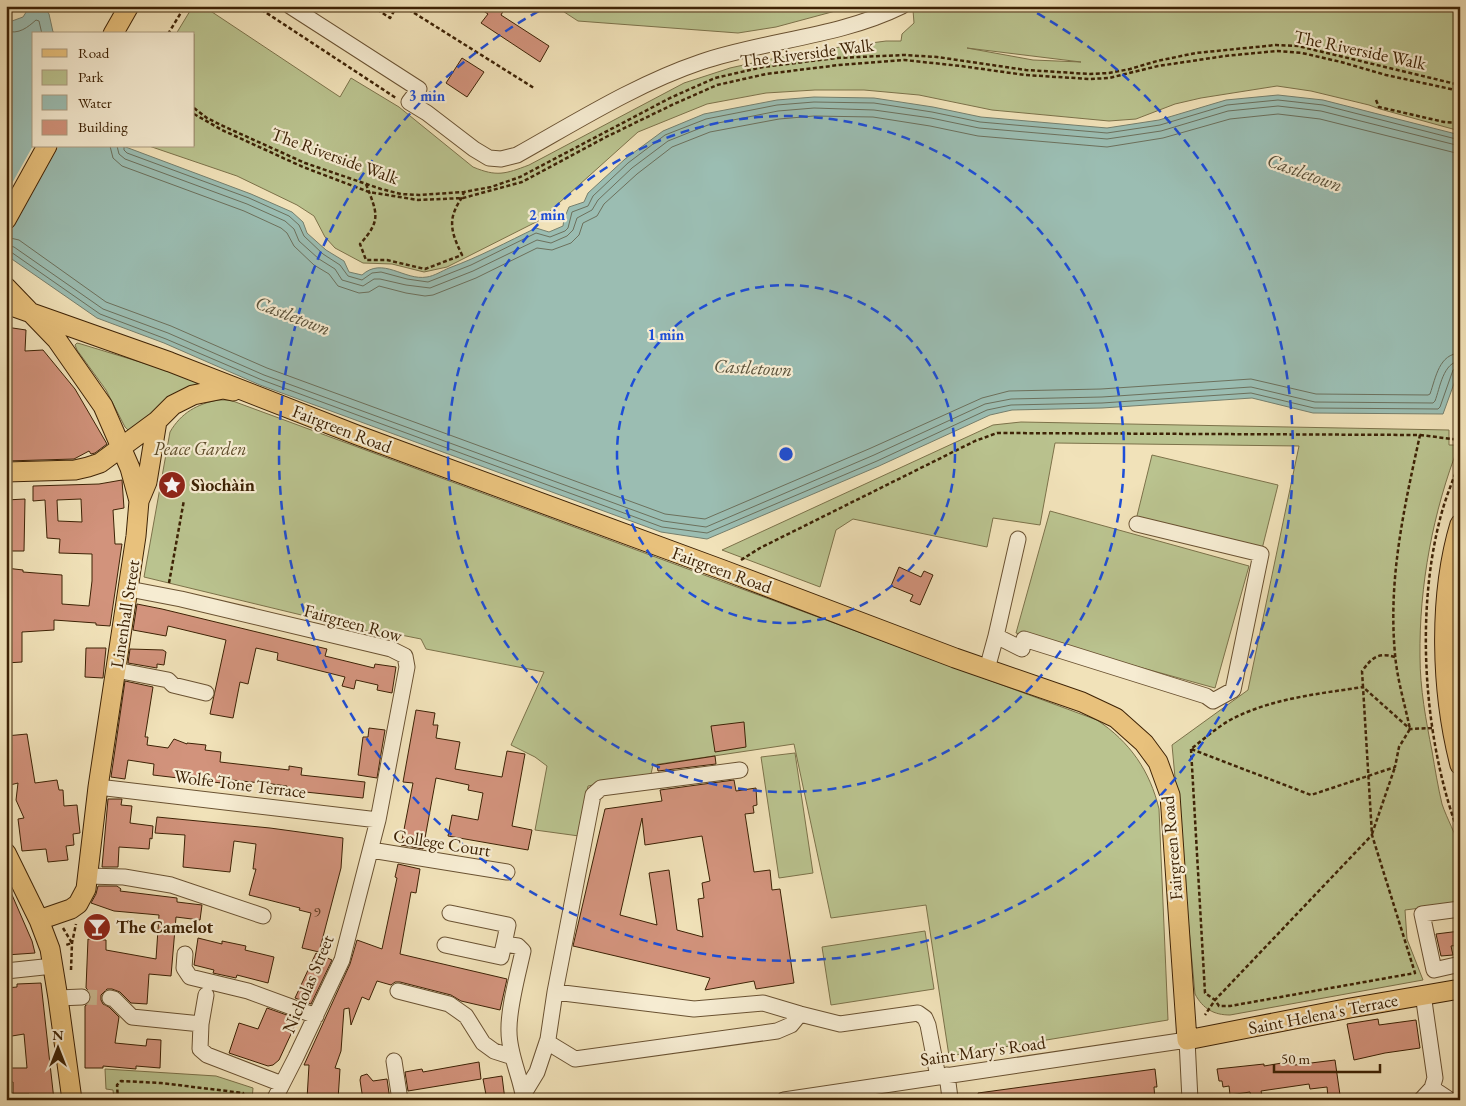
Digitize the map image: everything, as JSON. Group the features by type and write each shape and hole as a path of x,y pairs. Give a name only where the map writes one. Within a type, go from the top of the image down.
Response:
{"main road":[{"path":"114,32 129,6"},
{"path":"6,220 46,148"},
{"name":"Linenhall Street","path":"8,280 28,311 57,340 103,406 130,468 139,501 129,590 98,787 86,889 78,904 71,910 39,920"},
{"name":"Fairgreen Road","path":"6,304 1082,702 1116,718 1144,743 1158,762 1170,795 1187,1040"},
{"path":"6,472 75,470 88,467 100,463 157,421 173,405 193,395 223,389 252,394"},
{"path":"139,501 147,482 157,421"},
{"path":"1460,524 1454,542 1446,617 1446,662 1447,698 1452,737 1460,765"},
{"path":"6,853 39,920 50,949 53,966 70,997 72,1100"},
{"name":"Saint Helena's Terrace","path":"1187,1040 1423,994 1460,989"}],"street":[{"path":"290,6 418,89 409,102 427,113 474,149 489,158 501,159 517,155 654,81 701,62 880,17 902,6"},
{"path":"996,636 1022,649 1024,639 1206,696 1213,701 1233,690 1262,554 1137,524"},
{"path":"987,668 1018,539"},
{"name":"Fairgreen Row","path":"129,590 167,596 391,649 405,656 407,667 378,820"},
{"path":"116,670 168,680 173,685 206,693"},
{"path":"523,1097 537,1072 547,1042 593,795 601,788 740,770"},
{"name":"Wolfe Tone Terrace","path":"98,787 378,820"},
{"name":"Nicholas Street","path":"274,1100 342,960 378,820"},
{"name":"College Court","path":"371,850 508,872"},
{"path":"87,876 124,877 171,885 263,916"},
{"path":"1460,909 1422,914 1434,970 1456,966 1460,963"},
{"path":"445,945 501,957 508,924 450,914"},
{"path":"504,944 518,946 523,951 508,1031 523,1097"},
{"path":"185,954 184,968 190,978 248,991 316,1016"},
{"path":"6,971 53,966"},
{"path":"398,991 449,1004 466,1016 483,1043 494,1051 513,1057"},
{"path":"555,992 694,1008 763,1003 840,1024 918,1013 925,1018 928,1025 950,1098"},
{"path":"1421,1100 1432,1088 1435,1078 1423,994"},
{"path":"206,995 200,1024 200,1049 207,1055 282,1084"},
{"path":"110,998 114,999 132,1017 200,1024"},
{"path":"547,1042 575,1059 777,1031 791,1024 800,1014"},
{"path":"1187,1040 1190,1100"},
{"name":"Saint Mary's Road","path":"784,1100 844,1095 942,1076 1187,1040"},
{"path":"394,1060 400,1100"},
{"path":"1432,1088 1450,1100"}],"path":[{"path":"169,32 185,6"},
{"path":"256,6 404,105 409,102"},
{"path":"372,6 390,18 397,6"},
{"path":"403,6 534,88"},
{"name":"The Riverside Walk","path":"195,109 207,118 223,126 305,163 401,194 418,195 464,192 491,187 520,177 670,98 715,78 763,67 836,58 904,55 937,57 1026,70 1090,74 1130,69 1196,53 1276,45 1298,46 1460,85"},
{"path":"195,115 222,130 303,167 369,192 418,200 463,198 522,182 674,104 717,85 766,74 839,65 904,60 1025,75 1090,79 1110,78 1158,66 1225,56 1277,51 1302,53 1386,75 1460,91"},
{"path":"1376,100 1379,107 1444,122 1460,123"},
{"path":"366,184 376,215 372,230 360,244 366,260 387,260 425,269 462,255 454,237 451,223 455,209 463,198 464,192"},
{"path":"6,265 8,280"},
{"path":"740,560 975,441 997,433 1420,435 1460,440"},
{"path":"1205,1015 1215,1000 1372,835 1395,767 1399,747 1410,729 1395,657 1392,622 1393,591 1400,527 1420,435"},
{"path":"167,596 184,500"},
{"path":"1191,749 1205,993 1215,1000 1219,1006 1230,1006 1415,973 1372,835 1362,671 1371,659 1384,654 1395,657"},
{"path":"1364,687 1410,729 1432,728"},
{"path":"1191,749 1226,723 1266,704 1364,687"},
{"path":"1191,749 1311,795 1395,767"},
{"path":"70,997 72,943 76,921"},
{"path":"118,1100 117,1085 121,1080 243,1092 245,1100"}],"green space":[{"path":"193,6 203,6 340,97 351,78 399,107 473,167 488,172 501,173 514,171 529,165 684,83 730,68 766,60 826,49 886,41 901,41 902,34 914,23 913,10 933,6 1460,6 1460,131 1369,105 1311,91 1277,86 1201,98 1175,104 1136,119 1109,121 992,110 919,95 864,90 766,93 707,104 638,132 540,220 447,267 424,272 392,264 363,263 335,248 325,237 314,216 297,205 237,176 155,148 195,148 195,32 177,32","holes":["967,48 1081,62 1033,60"]},
{"path":"555,6 854,6 776,27 738,33 578,21"},
{"path":"77,343 212,384 129,431 125,427 106,390 77,350 75,345"},
{"name":"Peace Garden","path":"218,400 230,400 1097,720 1119,738 1137,758 1150,782 1159,809 1168,1020 949,1056 926,905 831,918 794,744 653,765 651,774 588,786 579,836 535,830 547,766 535,757 511,745 544,672 426,649 421,639 391,633 380,634 144,577 170,432 174,425 190,410"},
{"path":"1021,422 1449,430 1449,445 1459,445 1442,496 1429,549 1422,603 1420,669 1422,692 1442,804 1460,850 1460,903 1405,910 1407,939 1423,980 1230,1015 1219,1014 1205,1007 1195,994 1172,745 1248,690 1299,446 1055,443 1040,525 993,518 987,547 853,519 836,530 820,587 722,550 993,425"},
{"path":"1152,455 1278,485 1262,549 1136,520"},
{"path":"1050,511 1249,566 1215,688 1016,633"},
{"path":"795,753 813,873 779,878 761,757"},
{"path":"925,931 934,989 831,1005 822,947"},
{"path":"105,1069 216,1076 253,1088 252,1100 114,1100 113,1090 106,1089"}],"water":[{"name":"Castletown","path":"30,6 44,6 49,14 53,32 32,32 32,148 128,148 251,194 292,212 303,222 307,233 326,250 344,261 349,272 362,275 370,270 386,268 410,276 430,276 536,228 549,232 563,226 569,207 584,202 588,193 625,159 663,131 704,114 777,100 814,97 874,98 981,117 1107,128 1159,120 1226,100 1278,95 1323,100 1460,135 1460,367 1443,414 1313,413 1252,398 1102,408 1012,410 990,415 879,466 707,539 661,532 260,385 164,343 97,318 6,255 6,18 12,21 23,17"}],"pier":[{"path":"32,148 58,148 12,230 12,239 6,249 6,194"}],"building":[{"path":"476,6 506,6 501,15 549,46 540,62 481,23 488,14"},
{"path":"462,58 484,72 467,97 446,83"},
{"path":"6,327 26,330 25,351 43,350 75,389 107,444 95,453 91,454 89,451 74,459 6,461"},
{"path":"122,480 124,508 113,510 115,544 122,544 110,626 54,620 54,630 22,632 22,662 6,663 6,568 23,570 23,572 62,575 62,604 89,606 92,581 92,554 59,553 60,539 47,538 45,500 33,501 33,486 99,484","holes":["81,499 82,522 58,521 57,500"]},
{"path":"25,499 24,551 6,551 6,500"},
{"path":"899,567 921,577 924,571 933,575 920,605 910,601 913,595 891,586"},
{"path":"137,604 327,649 325,656 374,668 375,664 396,667 392,693 377,690 378,685 356,680 354,689 342,686 345,677 277,660 278,653 256,648 248,684 240,682 233,718 210,714 226,640 168,626 166,636 133,630"},
{"path":"86,648 106,648 103,678 85,677"},
{"path":"130,649 163,650 166,652 164,665 157,664 157,668 128,663"},
{"path":"125,681 153,687 145,737 148,737 147,745 168,748 174,739 187,744 206,745 205,750 221,752 220,762 289,770 289,766 302,768 301,775 365,782 363,798 286,790 287,786 272,784 231,780 230,784 153,775 154,764 128,760 125,779 111,777"},
{"path":"416,710 435,713 433,725 438,725 436,738 460,742 455,769 502,777 507,751 525,754 512,826 532,830 528,850 448,836 452,815 478,820 483,793 468,790 469,785 436,778 423,849 401,845 413,783 403,782"},
{"path":"744,722 746,747 715,752 711,726"},
{"path":"369,728 385,730 377,778 358,775 363,737 368,737"},
{"path":"27,734 35,783 57,780 59,790 63,790 64,806 77,805 80,833 73,834 74,845 66,846 68,860 48,862 46,849 22,851 18,819 24,818 16,800 18,783 6,786 6,736"},
{"path":"715,756 716,764 658,771 657,765"},
{"path":"734,780 736,791 756,788 757,805 753,806 754,813 745,814 754,872 770,870 772,890 780,889 794,983 756,989 754,981 705,990 710,978 573,946 605,809 662,801 660,790","holes":["642,818 645,845 702,836 710,881 702,883 704,898 698,899 703,937 677,930 669,870 649,873 657,925 620,915"]},
{"path":"108,799 122,799 121,805 132,806 130,823 153,826 149,849 119,847 118,867 102,867"},
{"path":"157,817 270,828 343,838 341,868 319,952 302,948 311,913 299,910 300,908 249,895 256,869 253,869 256,844 234,841 230,872 183,867 185,835 155,833"},
{"path":"398,864 420,869 416,893 411,892 400,954 507,979 500,1010 461,1001 451,995 400,982 395,982 391,985 377,981 369,1000 362,997 351,1025 349,1008 344,1009 341,1051 335,1068 340,1069 338,1100 309,1100 307,1099 309,1065 304,1065 350,964 357,940 382,949 397,878 395,877"},
{"path":"6,881 32,941 35,953 6,955"},
{"path":"98,886 117,886 121,889 120,891 177,898 177,902 202,905 200,920 176,917 171,976 149,974 147,1004 131,1003 120,992 112,989 107,989 101,995 103,1004 119,1017 115,1043 146,1046 147,1039 161,1040 160,1068 136,1066 136,1069 103,1066 103,1068 85,1068 85,1006 90,1002 91,997 90,992 86,988 88,939 106,940 106,950 156,959 159,915 114,911 91,903"},
{"path":"1460,931 1460,945 1451,946 1453,955 1441,956 1436,934"},
{"path":"198,938 222,944 222,941 246,946 245,950 274,957 268,983 237,975 236,978 213,973 214,970 194,965"},
{"path":"316,953 332,960 311,1004 295,998"},
{"path":"41,983 54,1100 29,1100 29,1094 13,1094 13,1082 6,1082 6,1068 27,1068 24,1034 6,1037 6,988 17,987 17,984"},
{"path":"267,1008 298,1019 279,1060 273,1065 268,1066 229,1053 239,1023 258,1029"},
{"path":"1378,1019 1379,1025 1416,1020 1420,1048 1354,1060 1347,1024"},
{"path":"1335,1060 1340,1095 1328,1097 1327,1087 1310,1089 1309,1084 1261,1091 1262,1095 1251,1097 1250,1092 1230,1095 1229,1086 1223,1087 1222,1081 1219,1081 1217,1069 1264,1064 1264,1066 1294,1061 1295,1065"},
{"path":"479,1062 481,1079 408,1091 405,1072 422,1069 423,1072"},
{"path":"1155,1069 1157,1087 1154,1087 1155,1100 979,1100 978,1093"},
{"path":"367,1074 373,1081 387,1079 390,1100 363,1100 360,1080 361,1076"},
{"path":"502,1076 505,1100 487,1100 483,1079"}],"tunnel":[{"path":"82,997 110,998"}],"place":[{"name":"Sìochàin","path":"172,485"},
{"name":"The Camelot","path":"97,927"}]}
